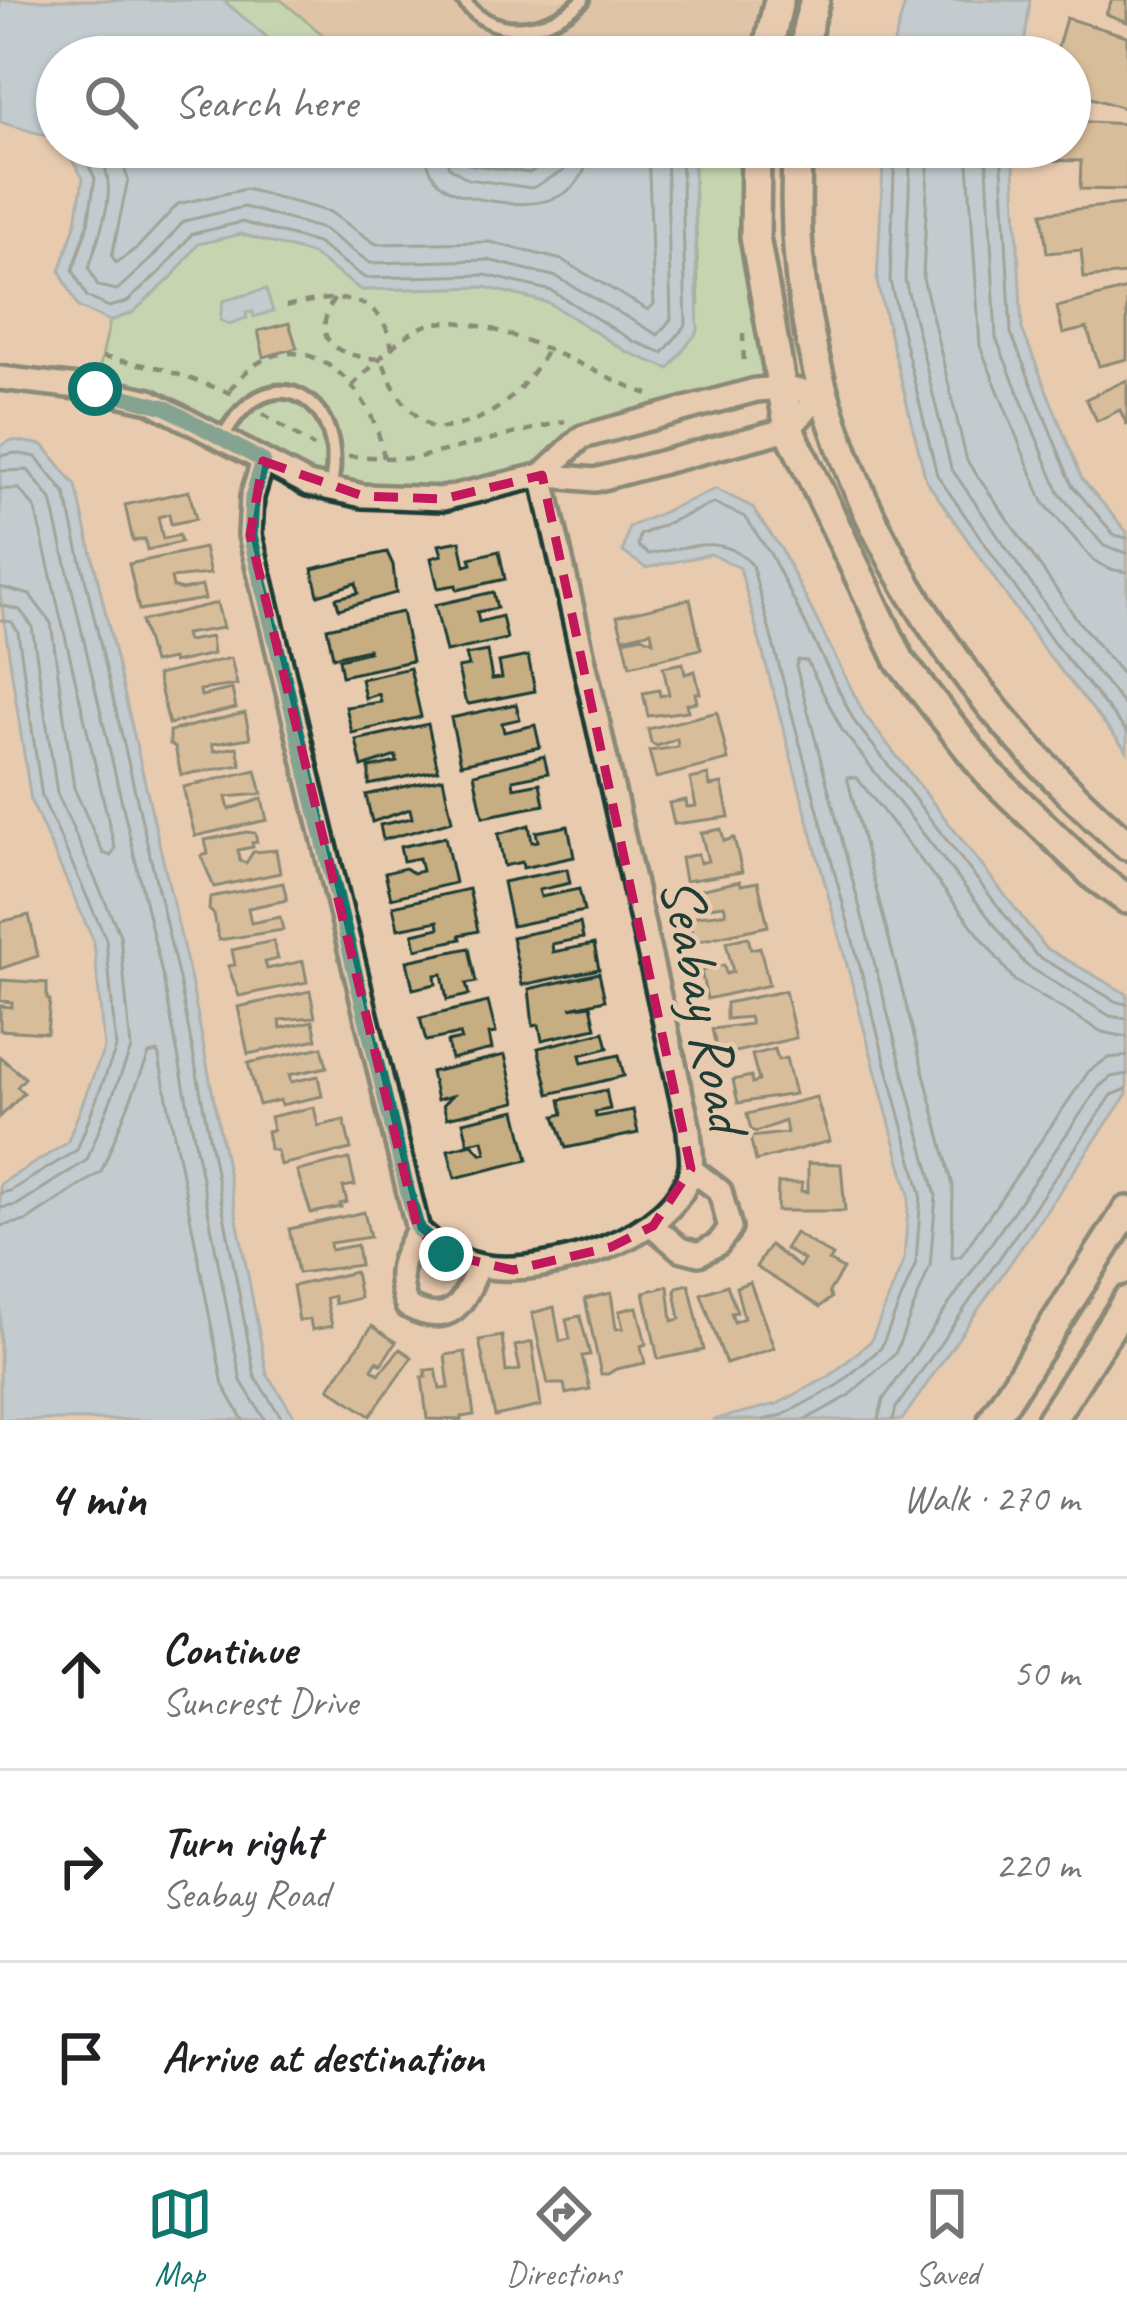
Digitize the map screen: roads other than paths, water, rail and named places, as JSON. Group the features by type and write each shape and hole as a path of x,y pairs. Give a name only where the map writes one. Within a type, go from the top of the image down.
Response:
{"street":[{"path":"771,36 779,0"},
{"path":"807,36 815,0"},
{"path":"756,168 755,237 789,429 900,661 988,773 1096,877 1127,899"},
{"path":"798,168 799,267 820,394 867,512 938,636 1022,744 1127,845"},
{"path":"0,378 133,397 165,407 308,484 363,496 443,499 542,475 595,480 789,429 820,394"},
{"path":"542,475 582,437 756,390 782,388 820,394"},
{"path":"263,461 252,497 250,535 418,1230 446,1254 478,1266 514,1270 610,1247 653,1226 680,1250 699,1254 718,1244 730,1228 720,1191 691,1169"},
{"name":"Seabay Road","path":"542,475 689,1130 691,1169 653,1226"},
{"path":"993,1420 1127,1211"},
{"path":"418,1230 399,1263 398,1282 407,1306 424,1315 446,1314 465,1300 478,1266"},
{"path":"1051,1420 1127,1301"}],"lane":[{"path":"463,0 505,27 540,27 566,15 583,0"},
{"path":"223,437 248,405 279,391 310,399 324,415 334,453 330,489"}],"water":[{"path":"0,0 223,0 265,36 36,36 36,133 0,122"},
{"path":"906,0 1030,0 1026,36 896,36"},
{"path":"77,168 694,168 698,331 669,369 627,352 549,303 485,287 361,290 312,254 241,234 198,244 171,278 132,313 110,321 78,307 60,271 76,222 83,178"},
{"path":"883,168 1014,168 1022,329 1082,479 1127,532 1127,751 1044,650 926,480 877,282"},
{"path":"266,289 273,311 254,317 253,312 246,313 247,318 229,324 220,320 223,301"},
{"path":"12,440 43,445 76,486 190,976 267,1374 297,1420 0,1420 0,1184 67,1143 104,1048 94,942 31,801 0,594 0,446"},
{"path":"716,489 752,507 781,549 864,714 1046,948 1127,994 1127,1094 902,1420 713,1420 777,1404 830,1376 871,1341 904,1260 909,1195 740,568 711,554 646,568 623,552 629,527"}]}
